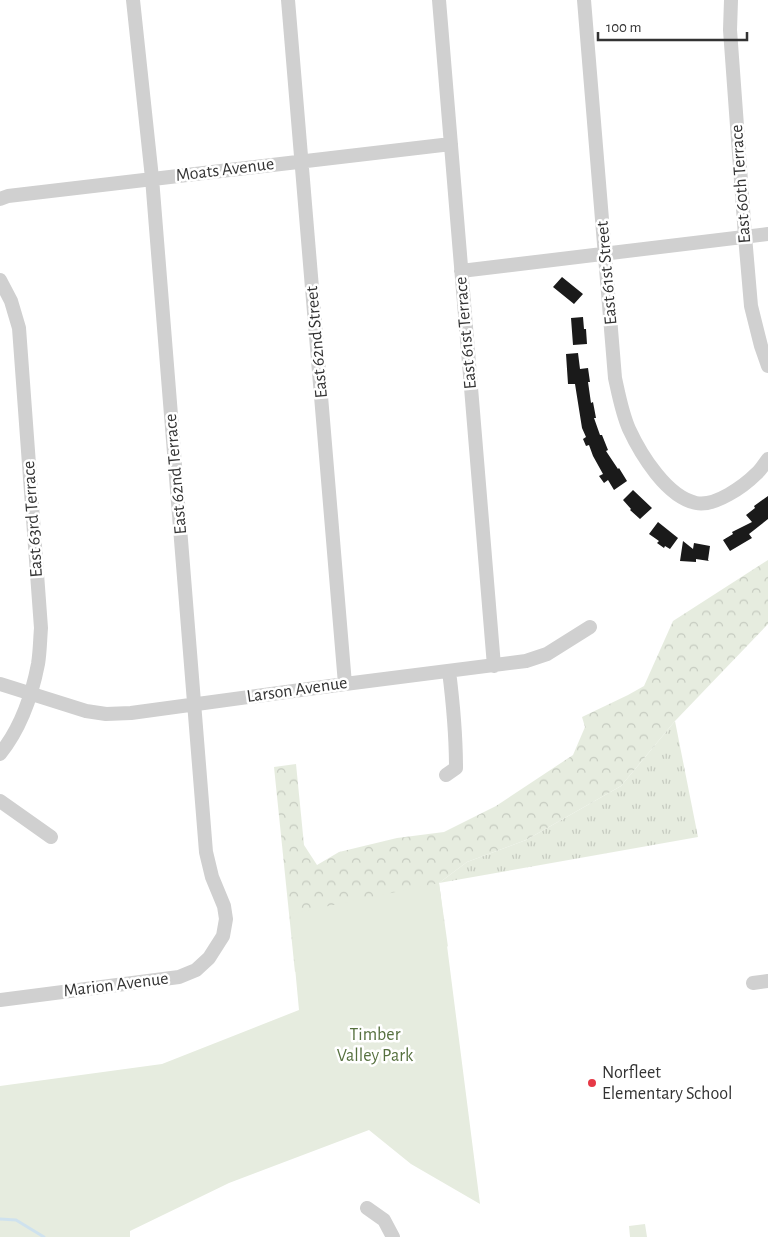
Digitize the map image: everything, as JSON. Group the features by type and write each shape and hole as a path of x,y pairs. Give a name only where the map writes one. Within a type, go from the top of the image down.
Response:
{"street":[{"name":"East 62nd Terrace","path":"133,0 152,178 206,852 212,877 224,906 226,919 223,936 218,944"},
{"name":"East 62nd Street","path":"288,0 345,684"},
{"name":"East 61st Terrace","path":"438,0 494,666"},
{"name":"East 61st Street","path":"584,0 615,378 620,404 629,429 645,458 668,488 686,500 697,504 708,503 734,492 757,474 768,459"},
{"name":"East 60th Terrace","path":"731,0 730,30 751,306 768,366"},
{"name":"Moats Avenue","path":"0,199 8,196 152,178 451,144"},
{"path":"461,271 768,234"},
{"name":"East 63rd Terrace","path":"0,280 11,301 19,328 41,619 38,663 30,694 21,719 0,754"},
{"name":"Larson Avenue","path":"0,684 86,710 106,714 130,713 526,661 547,654 590,626"},
{"path":"446,775 456,768 453,702 449,671"},
{"path":"0,801 51,838"},
{"name":"Marion Avenue","path":"0,1000 180,977 196,970 209,958 218,944"},
{"path":"753,982 768,981"},
{"path":"367,1208 384,1220 393,1237"}],"green space":[{"path":"768,560 768,624 675,721 621,786 526,840 467,862 439,883 295,972 274,767 296,764 304,845 317,865 339,852 397,838 444,832 496,806 573,755 585,727 582,717 644,686 673,621"},
{"path":"675,721 698,837 439,883 467,862 526,840 621,786"},
{"path":"439,883 448,947 435,933 344,939"},
{"name":"Timber Valley Park","path":"439,883 480,1204 411,1164 369,1130 229,1183 130,1231 130,1237 0,1237 0,1086 162,1064 299,1010 290,914"},
{"path":"645,1224 647,1237 630,1237 629,1226"}],"building":[{"path":"562,277 583,294 574,304 553,287"},
{"path":"583,317 587,344 573,345 571,318"},
{"path":"578,353 580,369 588,368 591,403 593,402 596,418 594,418 608,450 606,451 627,481 614,490 608,480 604,483 599,476 603,474 589,445 586,446 583,439 586,437 582,428 575,384 568,384 566,354"},
{"path":"633,490 652,508 640,519 623,500"},
{"path":"768,496 768,519 749,534 752,538 730,551 723,540 733,534 732,532 752,522 746,515 755,508 754,506"},
{"path":"658,522 678,538 670,549 665,546 664,548 657,543 659,541 649,534"},
{"path":"683,541 693,549 694,543 710,546 709,561 696,559 696,562 680,561"}],"waterway":[{"path":"0,1219 16,1220 44,1237"}],"place":[{"name":"Norfleet Elementary School","path":"592,1083"}]}
